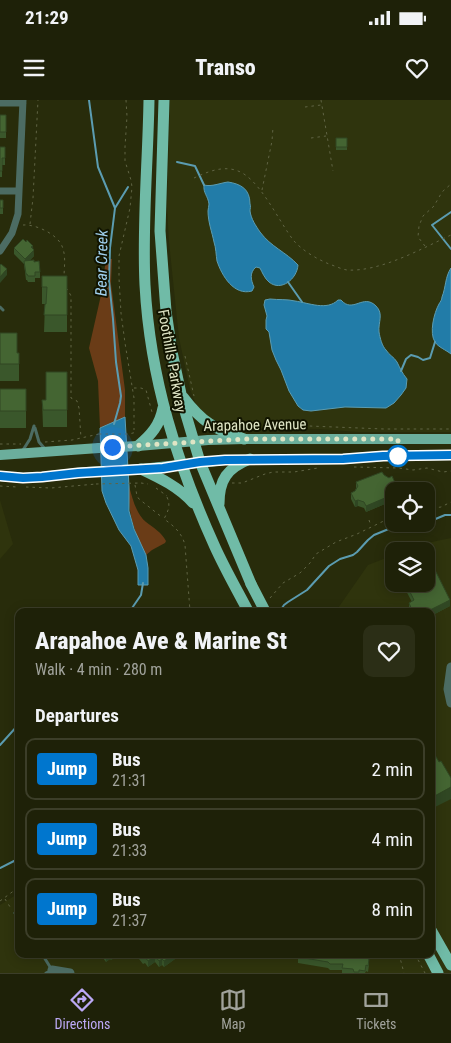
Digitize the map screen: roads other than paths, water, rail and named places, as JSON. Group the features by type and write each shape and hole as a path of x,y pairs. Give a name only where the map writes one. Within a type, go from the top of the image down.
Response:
{"highway":[{"name":"Foothills Parkway","path":"149,100 144,231 145,286 152,346 163,406 181,465 198,508 216,549 246,608"},
{"name":"Foothills Parkway","path":"164,100 160,212 161,237 168,325 180,394 200,462 251,584 263,608"},
{"path":"180,394 207,423 244,439"},
{"path":"138,446 158,425 163,406"},
{"path":"219,509 219,492 224,478 236,465 250,459"},
{"path":"140,470 170,484 185,494 198,508"},
{"path":"435,937 451,965"},
{"path":"430,958 438,973"}],"main road":[{"name":"Arapahoe Avenue","path":"0,455 244,439 451,439"},
{"path":"0,476 42,477 250,459 343,459 383,456 451,455"}],"street":[{"path":"0,103 23,101 18,214 12,233 0,250"},
{"path":"0,191 19,191"},
{"path":"451,667 448,689 451,703"},
{"path":"49,972 70,973"}],"lane":[{"path":"15,454 28,443 34,426 39,442 49,452"},
{"path":"44,958 49,972"}],"water":[{"path":"228,182 244,188 250,199 251,217 260,232 269,242 298,265 292,279 283,285 278,286 269,282 260,268 256,267 251,279 254,287 252,291 240,291 230,284 222,273 217,261 209,219 209,204 204,185"},
{"path":"451,268 451,354 435,342 432,328 435,312 442,299"},
{"path":"270,299 323,306 341,300 345,304 350,305 367,302 376,306 380,312 379,332 382,344 387,352 396,360 407,379 406,388 394,403 386,408 345,407 311,411 303,410 298,406 289,391 272,350 269,332 266,329 267,316 264,305 265,300"},
{"path":"125,417 129,511 134,529 146,555 148,585 138,585 138,570 131,546 119,530 102,491 100,428"}],"waterway":[{"name":"Bear Creek","path":"89,100 98,167 115,208 110,248 109,281 121,396 114,424"},
{"path":"177,162 195,166 204,185"},
{"path":"115,208 128,187"},
{"path":"451,212 432,225 451,249"},
{"path":"288,282 302,302"},
{"path":"401,371 406,359 411,355 423,360 430,358 435,342"},
{"path":"435,519 445,515 451,515"},
{"path":"282,608 307,590 329,566 340,559 353,555 374,535 385,530"},
{"name":"Bear Creek","path":"132,608 141,595 143,583"},
{"name":"Bear Creek","path":"0,745 15,728"},
{"path":"0,868 15,860"}]}
